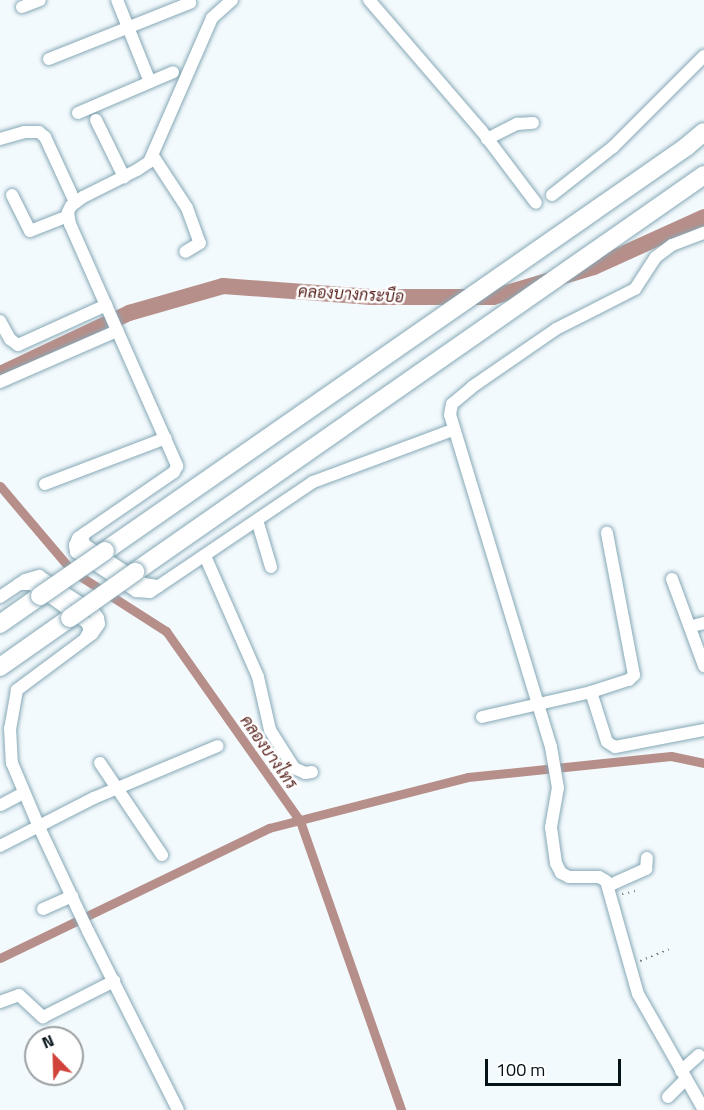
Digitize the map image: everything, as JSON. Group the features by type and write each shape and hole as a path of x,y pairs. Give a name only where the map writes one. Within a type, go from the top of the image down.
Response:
{"highway":[{"path":"0,624 704,133"},
{"path":"0,667 704,175"}],"street":[{"path":"22,7 40,0"},
{"path":"117,0 150,82"},
{"path":"232,0 212,18 153,156 143,167 75,202 68,216 177,463 174,472 85,533 82,541 144,584 153,587 163,585 313,482 453,430"},
{"path":"369,0 487,139 536,203"},
{"path":"49,58 190,3"},
{"path":"552,195 613,147 704,56"},
{"path":"78,113 173,72"},
{"path":"96,120 124,177"},
{"path":"487,139 517,124 532,123"},
{"path":"0,139 24,132 39,132 45,137 75,202"},
{"path":"153,156 187,208 200,243 185,252"},
{"path":"12,195 30,231 68,216"},
{"path":"704,233 672,245 656,257 635,289 556,329 460,396 452,404 450,415 551,747 558,788 551,827 556,863 561,873 569,877 599,877 610,891 638,994 704,1110"},
{"path":"0,321 13,342 18,345 107,308"},
{"path":"0,382 116,328"},
{"path":"0,349 13,342"},
{"path":"45,484 166,438"},
{"path":"257,520 271,567"},
{"path":"482,717 591,692 629,680 634,675 635,669 607,533"},
{"path":"205,556 258,677 270,729 294,768 305,773 312,772"},
{"path":"672,579 678,600 703,657"},
{"path":"0,597 18,584 32,584 87,623 90,630 85,639 21,686 15,694 5,749 88,932 178,1110"},
{"path":"678,600 687,602 700,624 703,657"},
{"path":"591,692 607,742 615,747 704,730"},
{"path":"0,718 12,710"},
{"path":"0,846 116,789 218,746"},
{"path":"100,763 162,855"},
{"path":"1,805 24,793"},
{"path":"610,891 646,869 647,858"},
{"path":"43,909 72,896"},
{"path":"0,1002 19,995 44,1017 114,981"},
{"path":"668,1097 699,1055"}],"path":[{"path":"610,891 639,890"},
{"path":"630,965 669,949"}],"waterway":[{"name":"คลองบางกระบือ","path":"0,374 129,313 223,286 372,297 493,297 594,267 704,217"},
{"name":"คลองบางไทร","path":"0,486 72,571 166,631 300,821 401,1110"},
{"path":"0,958 269,828 468,777 671,756 704,763"}]}
